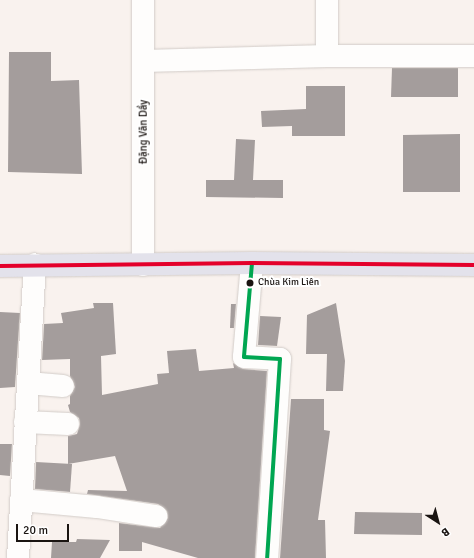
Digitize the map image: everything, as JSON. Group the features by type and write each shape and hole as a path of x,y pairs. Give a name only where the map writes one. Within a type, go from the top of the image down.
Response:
{"highway":[{"path":"0,266 35,264 474,265"}],"street":[{"name":"Đặng Văn Dầy","path":"143,0 144,265"},
{"path":"327,0 327,56"},
{"path":"144,61 327,56 474,56"},
{"path":"18,558 35,264"},
{"path":"252,264 244,357 280,359 267,558"},
{"path":"28,383 63,386"},
{"path":"26,422 68,424"},
{"path":"21,500 97,507 156,516"}],"building":[{"path":"9,52 51,52 51,81 79,80 82,174 8,172"},
{"path":"392,68 458,68 458,97 391,97"},
{"path":"306,86 345,86 345,136 292,136 292,126 262,127 261,111 306,109"},
{"path":"460,134 460,192 403,192 403,135"},
{"path":"236,139 255,140 253,180 283,180 283,198 206,197 206,180 234,180"},
{"path":"93,303 113,303 116,354 101,356 102,395 158,384 157,374 169,373 167,351 196,349 199,371 234,368 233,363 243,369 267,371 255,558 198,558 142,542 142,551 119,551 119,523 160,528 168,518 167,511 158,504 87,494 88,490 127,491 115,456 68,464 68,436 77,434 80,424 79,418 70,412 68,405 70,404 70,396 75,387 70,376 70,359 42,360 44,324 63,323 61,313 94,308"},
{"path":"336,303 345,361 343,391 326,391 327,354 306,354 307,315"},
{"path":"231,304 236,304 234,328 230,328"},
{"path":"0,312 20,313 15,387 0,388"},
{"path":"260,316 281,317 277,346 258,345"},
{"path":"291,399 324,399 324,430 330,431 318,520 325,520 326,558 280,558"},
{"path":"0,444 12,444 10,476 0,475"},
{"path":"36,462 72,464 70,492 35,489"},
{"path":"355,512 422,513 422,535 354,534"},
{"path":"77,539 110,540 100,558 51,558 52,542 76,542"}],"transit line":[{"path":"252,263 244,357 280,359 267,558"},
{"path":"0,266 252,263 474,265"}],"place":[{"name":"Chùa Kim Liên","path":"250,283"}]}
